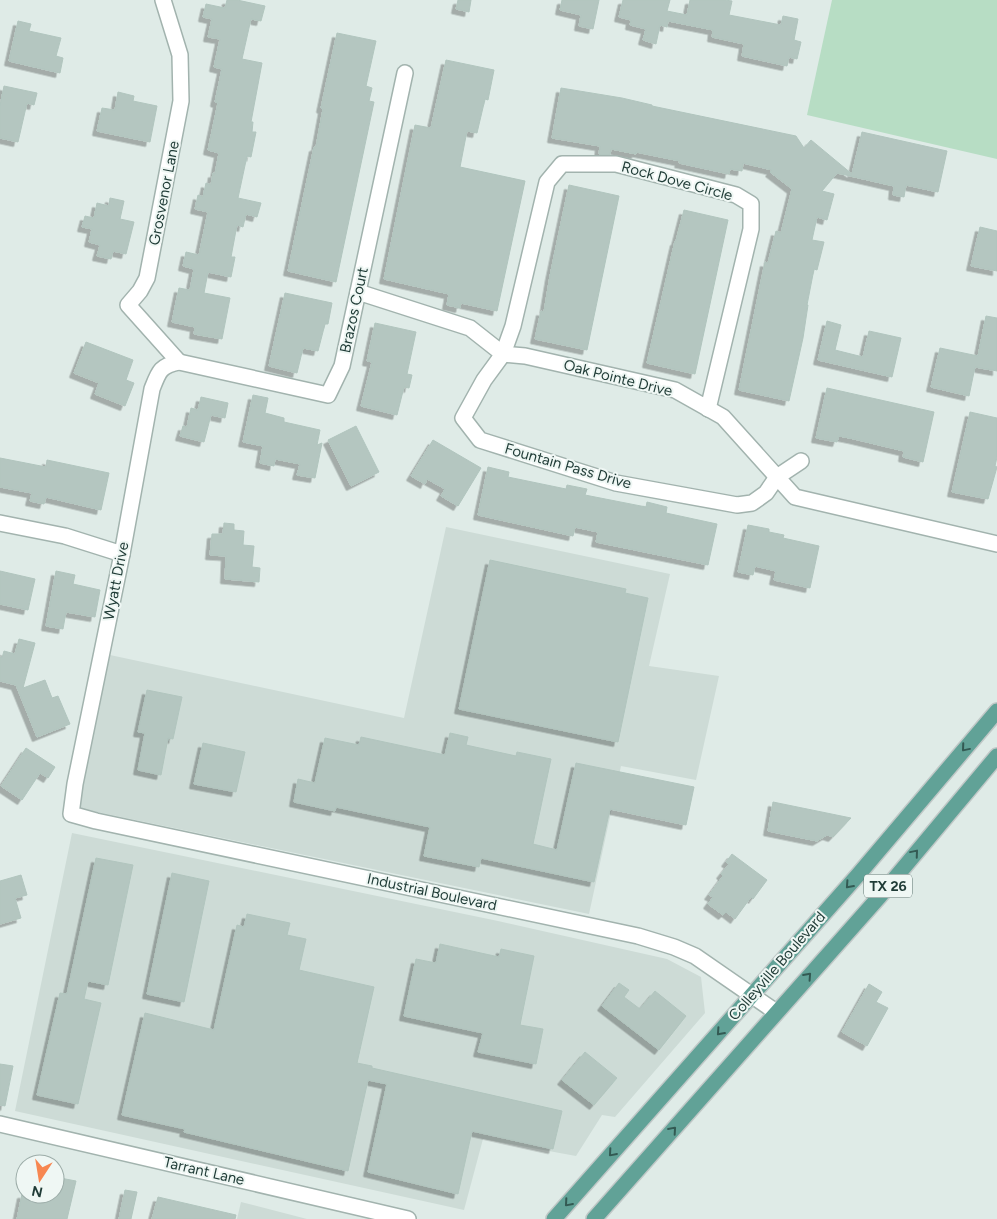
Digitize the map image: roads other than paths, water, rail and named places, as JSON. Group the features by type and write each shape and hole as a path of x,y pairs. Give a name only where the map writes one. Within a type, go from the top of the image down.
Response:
{"main road":[{"name":"Colleyville Boulevard","path":"554,1219 864,868 997,711"},
{"name":"Colleyville Boulevard","path":"594,1219 880,896 997,756"}],"street":[{"name":"Grosvenor Lane","path":"163,0 180,54 181,101 147,278 140,291 128,305 179,362"},
{"name":"Brazos Court","path":"179,362 328,395 342,366 406,73"},
{"name":"Rock Dove Circle","path":"503,354 513,326 547,182 562,164 616,164 736,195 751,204 751,229 708,409"},
{"path":"358,292 470,328 503,354"},
{"name":"Oak Pointe Drive","path":"503,354 525,356 675,390 723,417 795,497 997,544"},
{"name":"Fountain Pass Drive","path":"503,354 484,380 462,418 480,440 616,483 737,505 752,503 766,493 777,477"},
{"name":"Wyatt Drive","path":"71,814 75,784 122,554 152,389 158,373 166,365 179,362"},
{"path":"777,477 801,461"},
{"path":"0,523 65,536 122,554"},
{"name":"Industrial Boulevard","path":"71,814 96,821 638,936 674,947 695,956 776,1012"},
{"name":"Tarrant Lane","path":"0,1124 408,1219"}]}
